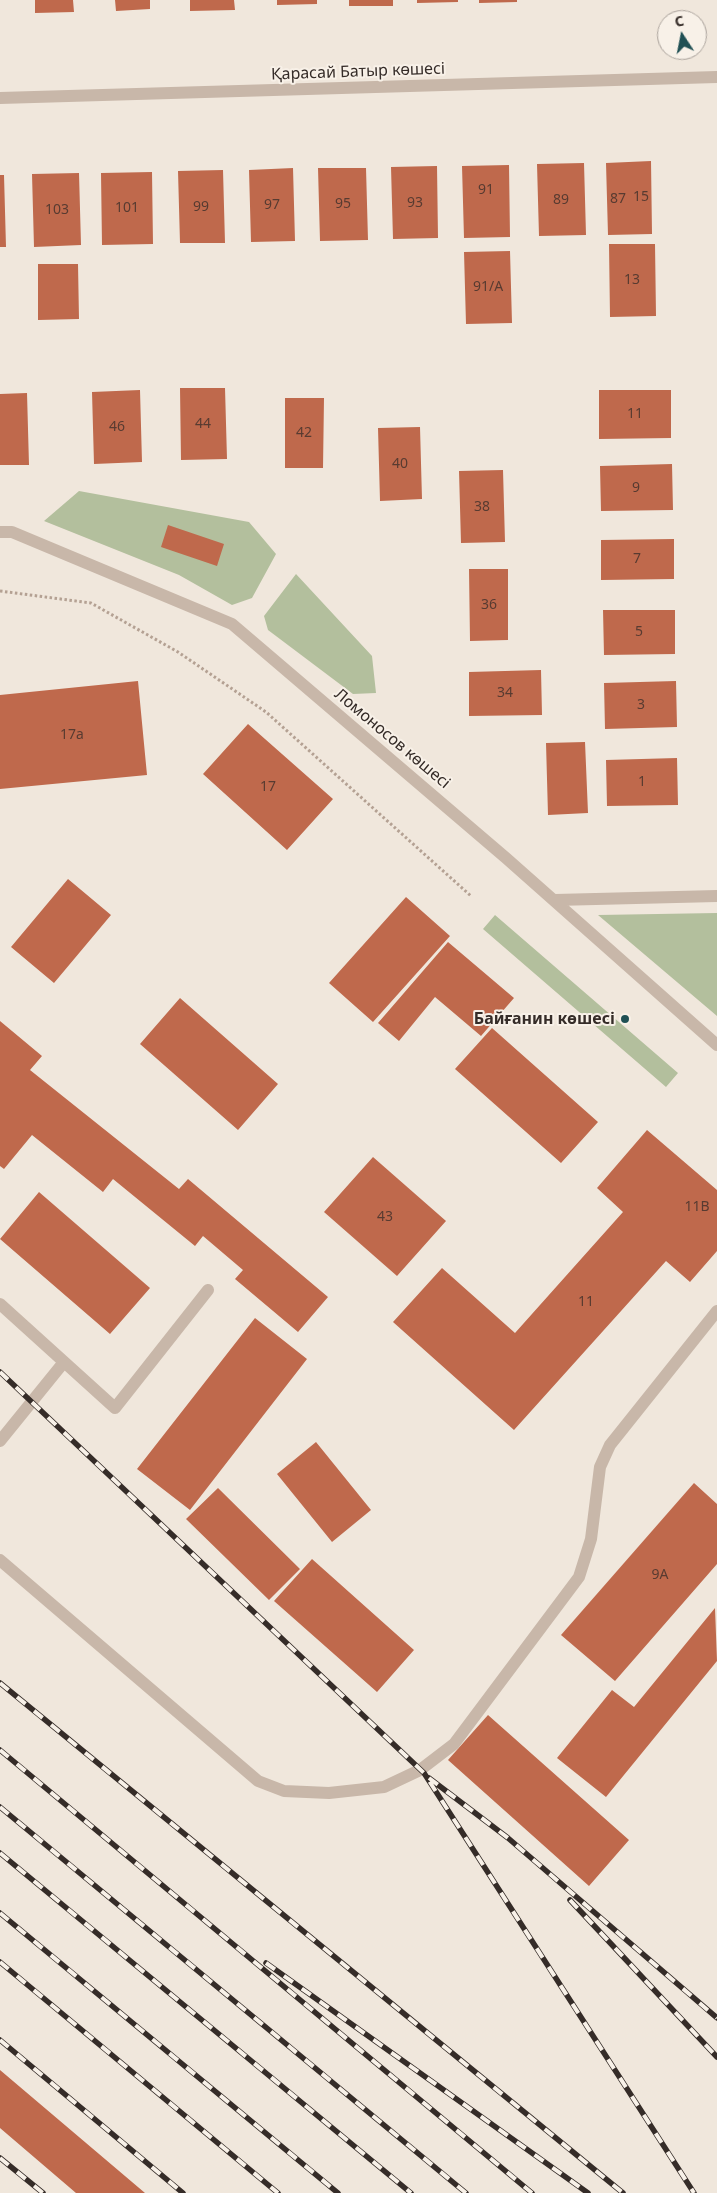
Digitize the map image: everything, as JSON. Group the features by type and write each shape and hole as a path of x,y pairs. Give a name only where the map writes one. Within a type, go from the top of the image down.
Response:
{"street":[{"name":"Қарасай Батыр көшесі","path":"0,98 717,77"},
{"name":"Ломоносов көшесі","path":"0,532 12,532 232,624 555,900 717,1045"},
{"path":"555,900 717,896"},
{"path":"0,1304 115,1408 208,1290"},
{"path":"0,1560 258,1781 284,1791 329,1793 384,1787 420,1770 454,1744 579,1578 591,1539 600,1467 610,1445 717,1311"},
{"path":"0,1441 64,1362"}],"path":[{"path":"0,591 91,603 178,652 266,712 470,896"}],"green space":[{"path":"79,491 249,522 276,554 252,598 232,605 179,575 44,521"},
{"path":"296,574 372,656 376,693 353,694 268,630 264,616"},
{"path":"717,913 717,1016 598,915"},
{"path":"495,915 678,1073 666,1087 483,929"}],"building":[{"path":"35,0 73,0 74,12 35,13"},
{"path":"115,0 150,0 150,9 116,11"},
{"path":"190,0 234,0 235,10 190,11"},
{"path":"277,0 317,0 317,4 277,5"},
{"path":"349,0 393,0 393,6 349,6"},
{"path":"417,0 458,0 458,2 417,3"},
{"path":"479,0 517,0 517,2 479,3"},
{"path":"651,161 652,234 608,235 606,163"},
{"path":"584,163 586,235 539,236 537,164"},
{"path":"509,165 510,237 464,238 462,166"},
{"path":"437,166 438,238 393,239 391,167"},
{"path":"293,168 295,241 251,242 249,170"},
{"path":"318,168 366,168 368,240 320,241"},
{"path":"223,170 225,243 180,243 178,171"},
{"path":"152,172 153,244 102,245 101,173"},
{"path":"79,173 81,245 34,247 32,174"},
{"path":"0,175 4,175 6,247 0,247"},
{"path":"609,244 655,244 656,316 610,317"},
{"path":"510,251 512,323 466,324 464,252"},
{"path":"38,264 78,264 79,319 38,320"},
{"path":"180,388 225,388 227,459 181,460"},
{"path":"140,390 142,462 94,464 92,392"},
{"path":"599,390 671,390 671,438 599,439"},
{"path":"27,393 29,465 0,465 0,394"},
{"path":"285,398 324,398 323,468 285,468"},
{"path":"420,427 422,499 380,501 378,428"},
{"path":"672,464 673,510 601,511 600,466"},
{"path":"503,470 505,542 461,543 459,471"},
{"path":"168,525 224,544 217,566 161,547"},
{"path":"674,539 674,579 601,580 601,540"},
{"path":"469,569 508,569 508,640 470,641"},
{"path":"603,610 675,610 675,654 604,655"},
{"path":"541,670 542,715 469,716 469,672"},
{"path":"138,681 147,775 0,789 0,695"},
{"path":"676,681 677,727 605,729 604,683"},
{"path":"248,724 333,799 287,850 203,774"},
{"path":"585,742 588,813 548,815 546,743"},
{"path":"677,758 678,805 607,806 606,760"},
{"path":"68,879 111,915 54,983 11,947"},
{"path":"406,897 450,936 373,1022 329,983"},
{"path":"448,942 514,998 481,1036 435,997 399,1041 378,1023"},
{"path":"180,998 278,1084 238,1130 140,1044"},
{"path":"0,1021 42,1056 30,1070 179,1189 188,1179 328,1297 298,1332 235,1279 243,1270 203,1236 195,1246 113,1179 103,1192 32,1135 4,1169 0,1166"},
{"path":"492,1028 598,1122 561,1163 455,1069"},
{"path":"647,1130 717,1190 717,1251 690,1282 666,1261 514,1430 393,1322 442,1268 515,1333 623,1212 597,1188"},
{"path":"373,1157 446,1221 397,1276 324,1212"},
{"path":"39,1192 150,1288 110,1334 0,1239"},
{"path":"255,1318 307,1359 190,1510 137,1469"},
{"path":"316,1442 371,1510 332,1542 277,1474"},
{"path":"694,1483 717,1504 717,1564 615,1681 561,1635"},
{"path":"218,1488 300,1569 269,1600 186,1519"},
{"path":"312,1559 414,1650 377,1692 274,1601"},
{"path":"715,1608 717,1661 606,1797 557,1758 612,1690 634,1707"},
{"path":"488,1715 629,1840 589,1886 448,1760"},
{"path":"0,2070 145,2193 76,2193 0,2128"}],"railway":[{"path":"0,1372 424,1773 694,2193"},
{"path":"0,1683 623,2193"},
{"path":"0,1750 532,2193"},
{"path":"429,1778 508,1838 717,2018"},
{"path":"0,1807 466,2193"},
{"path":"0,1853 411,2193"},
{"path":"570,1900 717,2057"},
{"path":"0,1913 338,2193"},
{"path":"0,1962 278,2193"},
{"path":"266,1963 588,2193"},
{"path":"0,2040 183,2193"},
{"path":"0,2158 43,2193"}],"place":[{"name":"Байғанин көшесі","path":"625,1019"}]}
